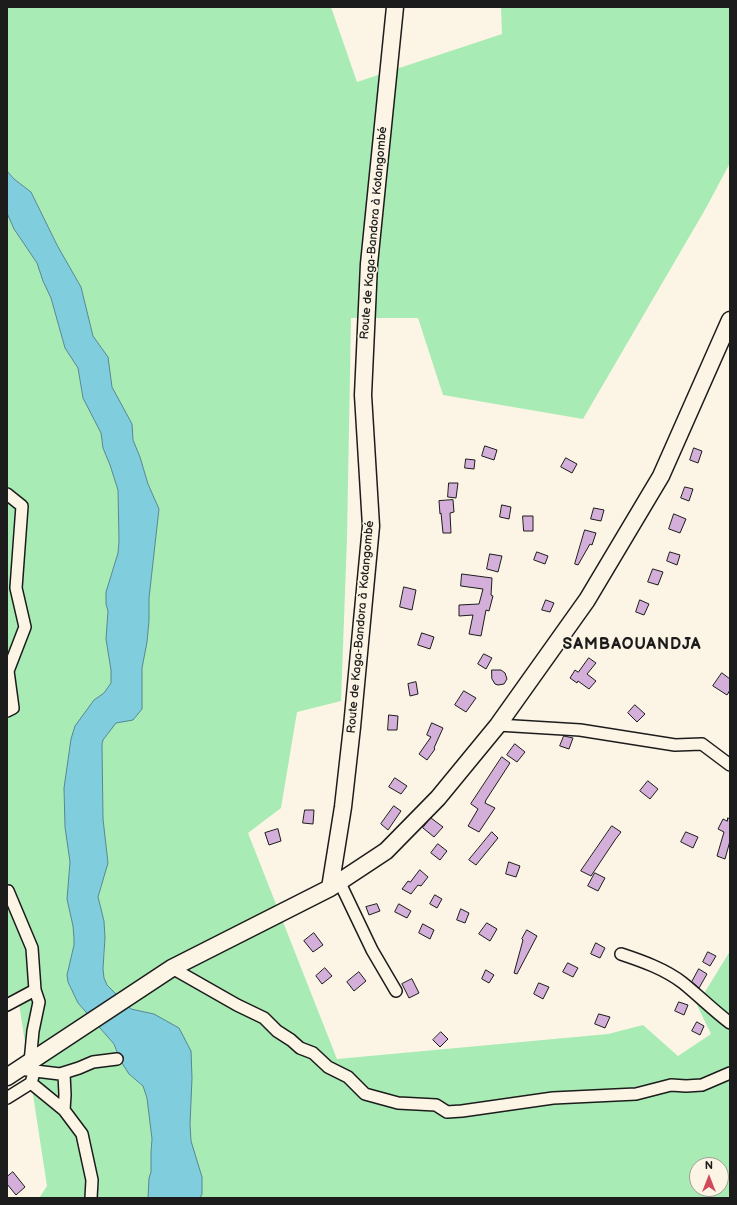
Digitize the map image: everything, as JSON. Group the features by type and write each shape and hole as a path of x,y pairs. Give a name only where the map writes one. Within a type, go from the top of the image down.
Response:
{"main road":[{"name":"Route de Kaga-Bandora à Kotangombé","path":"335,884 342,806 352,727 371,526 362,395 369,264 395,7"},
{"path":"23,1070 124,999 172,968 335,884 357,871 386,851 438,798 498,725 587,600 661,476 730,320"}],"street":[{"path":"7,494 22,506 16,588 25,627 8,671 13,708 7,711"},
{"path":"498,725 580,730 675,745 702,744 730,765"},
{"path":"335,884 396,991"},
{"path":"7,891 32,948 35,990 39,1002 23,1070 31,1083 64,1110 82,1134 92,1180 91,1198"},
{"path":"621,954 643,962 682,982 730,1023"},
{"path":"172,968 237,1005 264,1018 277,1031 300,1048 313,1053 328,1067 348,1077 365,1094 398,1104 436,1105 447,1112 462,1111 553,1098 636,1094 671,1086 702,1085 730,1073"},
{"path":"7,1005 35,990"},
{"path":"23,1070 60,1074 93,1062 117,1059"},
{"path":"64,1073 64,1110"},
{"path":"7,1098 31,1083"}],"green space":[{"path":"7,7 331,7 357,82 502,34 501,7 730,7 730,163 706,208 583,419 443,395 418,318 351,318 347,538 341,701 297,712 281,808 248,833 337,1059 608,1034 643,1025 678,1056 711,1034 697,1005 730,951 730,1198 200,1198 202,1184 200,1170 191,1143 190,1124 154,1014 131,1009 107,985 104,978 104,921 98,897 108,863 103,819 102,744 103,740 116,722 133,720 142,709 142,668 147,642 149,598 159,509 148,484 133,440 132,424 112,387 108,357 93,336 81,287 57,245 31,192 14,179 7,171"},
{"path":"7,213 14,229 37,263 51,298 65,348 78,368 83,398 101,433 103,448 118,490 118,553 106,592 106,604 108,611 106,639 111,670 111,683 104,693 94,700 71,739 64,788 65,827 70,862 67,899 73,926 74,939 67,975 68,982 78,1003 114,1044 117,1055 129,1074 143,1086 147,1098 152,1139 151,1172 149,1178 148,1198 39,1198 47,1186 18,997 7,1000"}],"water":[{"path":"7,171 14,179 31,192 57,245 81,287 93,336 108,357 112,387 132,424 133,440 148,484 159,509 149,598 147,642 142,668 142,709 133,720 116,723 103,740 102,744 103,819 108,863 98,897 104,921 105,938 103,969 104,978 107,985 131,1009 154,1014 179,1028 191,1051 191,1141 202,1177 202,1194 200,1198 148,1198 149,1178 151,1172 152,1139 147,1098 143,1086 129,1074 120,1060 114,1044 78,1003 68,982 67,975 74,939 73,926 67,899 70,862 65,827 64,788 71,739 75,726 94,700 104,693 111,683 111,670 106,639 108,611 106,604 106,592 118,553 118,490 103,448 101,433 83,398 78,368 65,348 51,298 37,263 14,229 7,213"}],"building":[{"path":"485,446 497,450 494,460 482,456"},
{"path":"694,448 702,451 698,463 690,460"},
{"path":"566,458 577,464 572,473 561,467"},
{"path":"466,459 475,460 474,469 465,468"},
{"path":"449,483 458,483 456,498 448,497"},
{"path":"685,487 693,489 689,501 681,498"},
{"path":"453,500 454,512 450,513 451,533 443,533 439,501"},
{"path":"502,505 511,507 509,519 500,517"},
{"path":"594,508 604,510 601,521 591,519"},
{"path":"674,514 686,519 680,533 669,529"},
{"path":"523,516 533,516 533,531 524,531"},
{"path":"585,530 596,533 592,545 590,544 578,565 575,564"},
{"path":"537,552 548,556 545,564 534,560"},
{"path":"670,552 680,555 677,565 667,561"},
{"path":"490,554 502,556 498,572 487,569"},
{"path":"653,569 663,572 658,585 648,582"},
{"path":"462,574 492,578 491,595 493,596 489,611 486,610 481,636 469,634 473,615 459,616 459,605 479,604 483,589 461,586"},
{"path":"404,587 416,590 412,610 400,607"},
{"path":"546,600 554,603 550,612 542,610"},
{"path":"640,600 649,604 644,615 636,612"},
{"path":"422,633 434,637 430,649 418,645"},
{"path":"484,654 492,658 486,669 478,664"},
{"path":"589,658 596,663 587,674 596,681 589,689 578,681 577,683 570,678 575,670 578,672"},
{"path":"492,670 501,670 505,673 507,679 504,684 495,684 492,679"},
{"path":"722,673 730,679 730,690 727,695 713,686"},
{"path":"416,682 418,694 410,696 408,684"},
{"path":"464,691 476,698 466,712 455,705"},
{"path":"635,705 645,714 637,722 628,713"},
{"path":"389,715 398,716 397,730 388,730"},
{"path":"432,723 443,728 434,748 435,749 427,760 419,754 431,737 427,735"},
{"path":"564,736 573,738 569,749 560,746"},
{"path":"515,744 525,752 517,762 507,755"},
{"path":"502,757 510,763 486,800 485,803 495,808 479,832 468,826 478,809 471,804"},
{"path":"395,778 407,786 401,794 389,787"},
{"path":"648,781 658,789 650,799 640,791"},
{"path":"394,806 401,811 388,830 381,824"},
{"path":"305,810 314,810 313,824 303,823"},
{"path":"431,818 443,827 434,837 423,828"},
{"path":"728,818 730,819 730,841 725,859 717,856 724,832 718,829 723,819 727,821"},
{"path":"612,826 621,832 591,876 581,871"},
{"path":"278,829 281,841 269,845 265,833"},
{"path":"492,832 498,838 476,865 469,860"},
{"path":"686,832 698,837 693,848 681,842"},
{"path":"438,844 447,851 440,860 431,853"},
{"path":"509,862 520,866 516,877 506,874"},
{"path":"420,870 428,877 421,886 418,885 411,894 402,889 408,881 410,882"},
{"path":"595,873 605,878 598,891 588,886"},
{"path":"435,895 442,899 437,908 430,904"},
{"path":"377,904 380,911 369,915 366,907"},
{"path":"399,904 411,911 407,918 395,912"},
{"path":"461,909 469,913 465,923 457,920"},
{"path":"487,923 497,929 490,941 479,934"},
{"path":"423,924 434,930 430,939 419,933"},
{"path":"527,930 537,936 517,974 514,973 523,940 522,939"},
{"path":"314,933 323,945 313,952 304,941"},
{"path":"596,943 605,948 600,958 591,954"},
{"path":"708,952 716,956 710,966 703,962"},
{"path":"568,963 578,968 573,977 563,972"},
{"path":"325,968 332,976 322,984 316,976"},
{"path":"699,969 707,974 699,988 692,982"},
{"path":"486,970 494,975 489,983 482,979"},
{"path":"359,972 366,981 354,991 347,982"},
{"path":"412,979 419,993 409,998 402,984"},
{"path":"539,983 549,987 543,999 534,994"},
{"path":"679,1002 688,1005 684,1015 675,1011"},
{"path":"599,1014 610,1017 605,1028 595,1024"},
{"path":"697,1022 704,1026 700,1035 692,1031"},
{"path":"441,1032 448,1039 440,1047 433,1040"},
{"path":"13,1172 25,1187 16,1195 7,1184 7,1177"}],"district":[{"name":"SAMBAOUANDJA","path":"632,645"}]}
